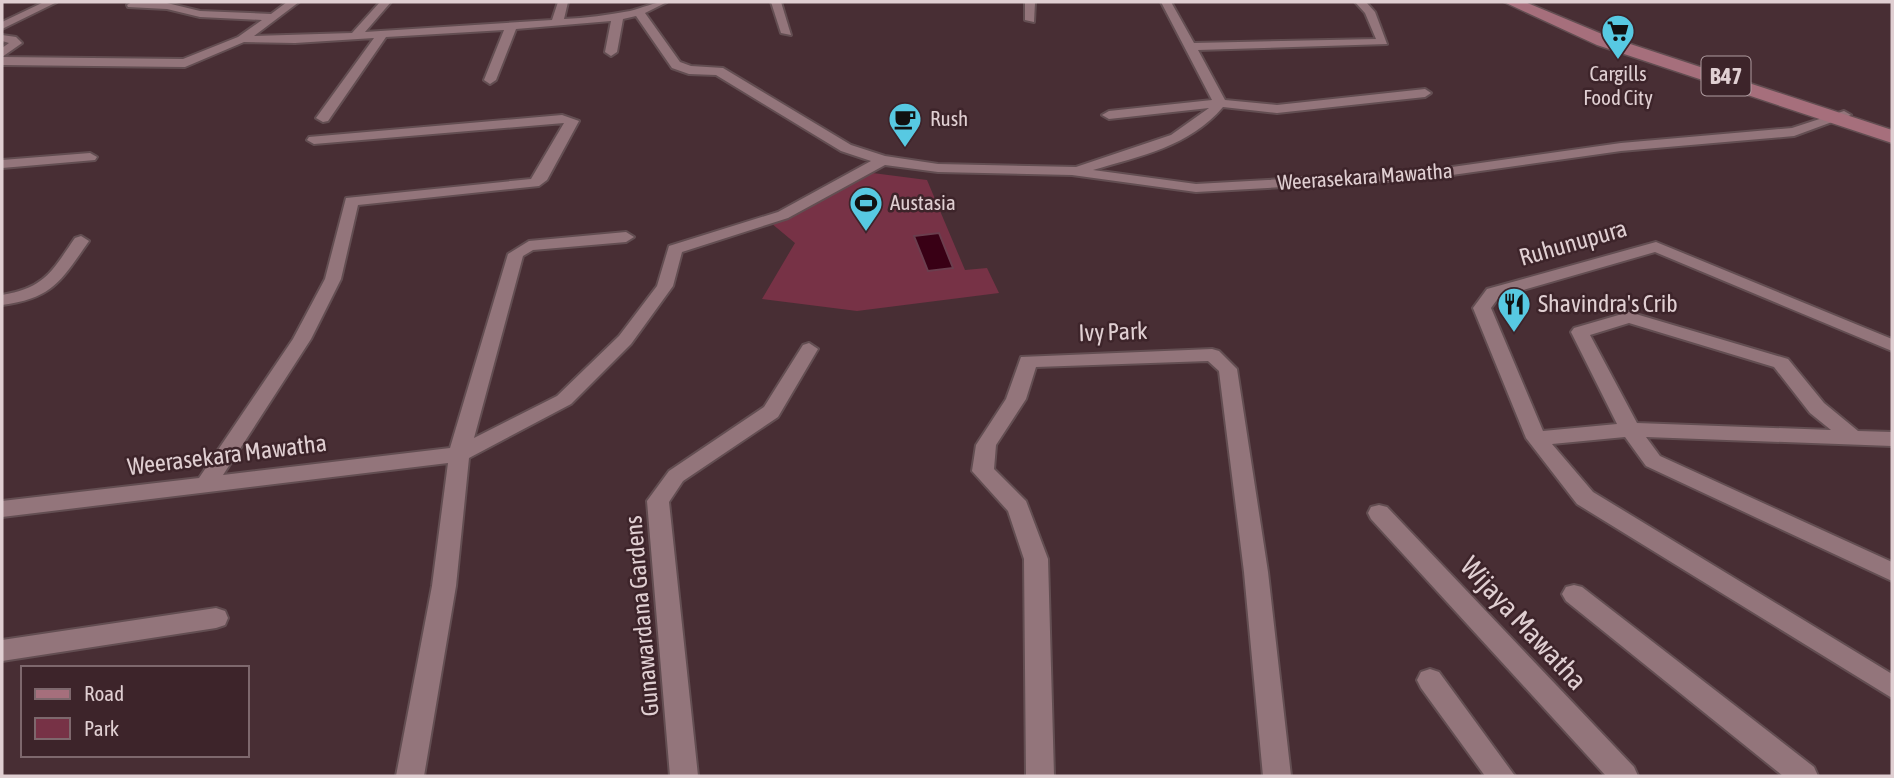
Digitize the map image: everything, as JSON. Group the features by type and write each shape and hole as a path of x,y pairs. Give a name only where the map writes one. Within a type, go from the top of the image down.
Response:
{"main road":[{"name":"B47","path":"1512,2 1603,41 1840,117 1892,130"},
{"name":"B47","path":"1525,2 1612,38 1892,137"}],"street":[{"path":"2,26 52,2"},
{"path":"2,61 171,65 192,61 242,39 294,2"},
{"path":"356,35 386,2"},
{"path":"557,23 563,2"},
{"path":"242,39 295,40 557,23 639,12 662,2"},
{"path":"776,2 787,33"},
{"path":"1030,2 1030,20"},
{"path":"1166,2 1193,47 1220,103"},
{"path":"1193,47 1383,41 1370,12 1360,2"},
{"path":"132,5 167,6 200,14 274,17"},
{"name":"Weerasekara Mawatha","path":"639,12 676,65 689,69 719,71 846,148 883,160 962,170 1072,171 1196,188 1424,175 1621,147 1794,132 1840,117"},
{"path":"611,52 618,16"},
{"path":"2,18 20,18"},
{"path":"489,80 512,24"},
{"path":"323,118 383,33"},
{"path":"2,38 12,39 16,44 2,54"},
{"path":"1110,115 1220,103 1277,108 1425,93"},
{"path":"1072,171 1157,145 1208,120 1220,103"},
{"path":"207,483 302,339 333,279 351,201 534,183 540,180 572,121 562,119 314,140"},
{"path":"2,164 90,157"},
{"name":"Weerasekara Mawatha","path":"2,509 459,454 564,400 625,340 666,286 675,248 783,215 883,160"},
{"path":"410,776 444,586 459,454 516,254 529,246 626,237"},
{"path":"2,300 32,296 46,290 81,241"},
{"name":"Ruhunupura","path":"1892,345 1656,247 1493,293 1482,308 1536,439 1585,498 1892,687"},
{"path":"1854,438 1817,408 1781,363 1629,317 1580,332 1630,430 1653,461 1892,572"},
{"name":"Gunawardana Gardens","path":"684,776 658,500 676,476 771,412 809,349"},
{"name":"Ivy Park","path":"1040,776 1036,559 1018,507 983,471 986,444 1016,398 1028,361 1212,355 1228,369 1256,572 1277,776"},
{"path":"1536,439 1630,430 1892,439"},
{"name":"Wijaya Mawatha","path":"1379,513 1624,776"},
{"path":"1574,594 1804,776"},
{"path":"2,651 216,618"},
{"path":"1430,680 1501,776"}],"green space":[{"name":"Austasia","path":"865,172 927,180 965,270 987,268 999,293 857,311 762,299 795,243 771,223 789,219"}],"shaded area":[{"path":"939,233 953,268 928,271 914,236"}],"place":[{"name":"Cargills Food City","path":"1618,61"},
{"name":"Rush","path":"905,149"},
{"name":"Austasia","path":"866,233"},
{"name":"Shavindra's Crib","path":"1514,334"}]}
